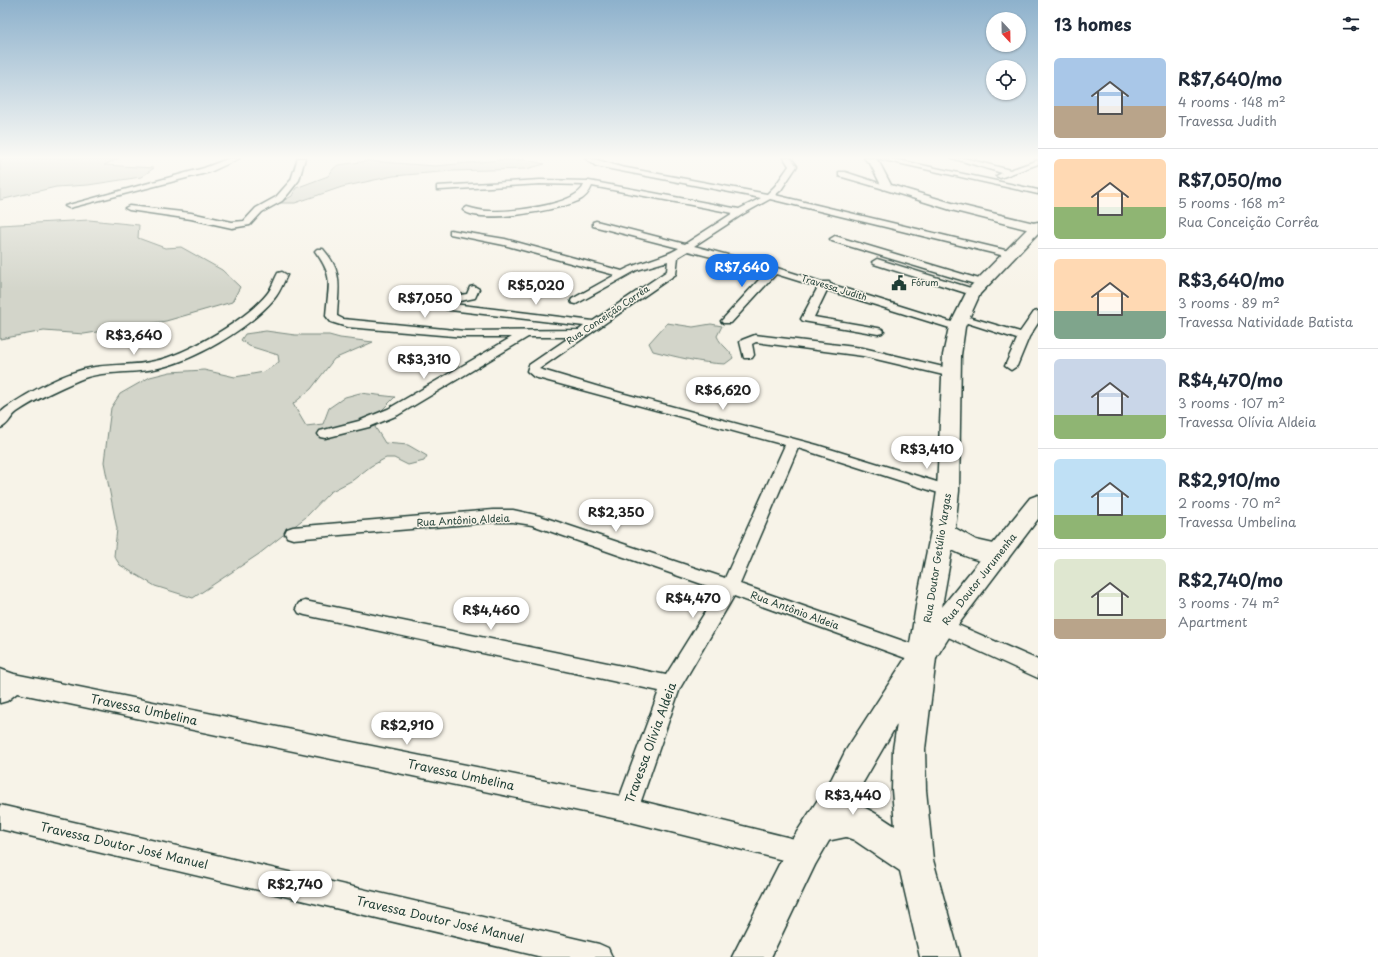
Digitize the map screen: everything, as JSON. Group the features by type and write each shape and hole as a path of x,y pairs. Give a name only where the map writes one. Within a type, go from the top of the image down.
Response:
{"main road":[{"path":"938,203 1037,228"},
{"name":"Rua Doutor Getúlio Vargas","path":"940,957 914,860 909,790 909,749 948,491 952,355 959,322 978,288 1009,254 1037,228"},
{"name":"Rua Doutor Jurumenha","path":"751,957 803,853 822,825 857,761 922,656 942,626 1038,503"},
{"path":"943,531 958,544 998,554"},
{"path":"822,825 846,820 864,826 914,860"}],"street":[{"path":"69,206 82,203"},
{"path":"129,208 191,216 232,225 247,223 258,210 272,203"},
{"path":"467,210 483,214 503,213 564,203"},
{"path":"691,203 740,212"},
{"path":"576,300 634,268 673,256 740,212 757,203"},
{"path":"798,203 1009,254"},
{"name":"Travessa Judith","path":"596,224 774,270 959,322 1023,337"},
{"path":"453,232 504,242 623,274"},
{"path":"847,253 833,244 978,288"},
{"path":"320,251 328,258 335,278 331,316 339,322 465,334 582,333"},
{"name":"Rua Conceição Corrêa","path":"673,256 672,272 594,324 532,369 538,374 582,387 793,443"},
{"path":"870,260 978,288"},
{"path":"727,321 774,270"},
{"path":"0,424 6,414 16,407 72,379 92,372 129,369 162,364 184,354 218,336 259,308 271,295 282,275"},
{"path":"825,284 807,319 878,331"},
{"path":"474,289 471,296 452,299 448,304 450,307 594,324"},
{"path":"1011,366 1023,337 1038,314"},
{"path":"325,434 364,424 393,412 526,334"},
{"path":"748,355 746,342 755,338 863,352 952,373"},
{"path":"793,443 876,467 948,491"},
{"name":"Travessa Olívia Aldeia","path":"627,809 670,685 730,587 793,443"},
{"name":"Rua Antônio Aldeia","path":"293,533 493,516 512,516 534,520 730,587 922,656"},
{"path":"305,608 670,685"},
{"path":"942,626 1038,669"},
{"name":"Travessa Umbelina","path":"5,685 627,809 803,853"},
{"name":"Travessa Doutor José Manuel","path":"0,817 599,957"}],"shaded area":[{"path":"89,220 139,225 138,238 165,248 181,247 222,270 240,287 232,302 166,321 84,334 44,331 0,339 0,225"},
{"path":"667,323 693,327 711,324 722,326 717,336 733,358 725,364 689,359 653,351 649,343"},
{"path":"266,331 295,335 329,335 340,338 373,342 334,359 311,389 293,404 306,426 323,424 329,408 345,397 360,393 395,397 378,414 379,421 375,427 385,443 408,445 427,456 424,461 408,465 394,458 386,458 371,466 353,480 330,492 306,517 259,554 193,598 155,586 120,565 114,556 117,529 104,462 111,408 120,394 150,377 170,372 204,370 235,377 264,372 279,362 278,355 249,346 241,340 245,334"}],"place":[{"name":"Fórum","path":"899,283"}]}
